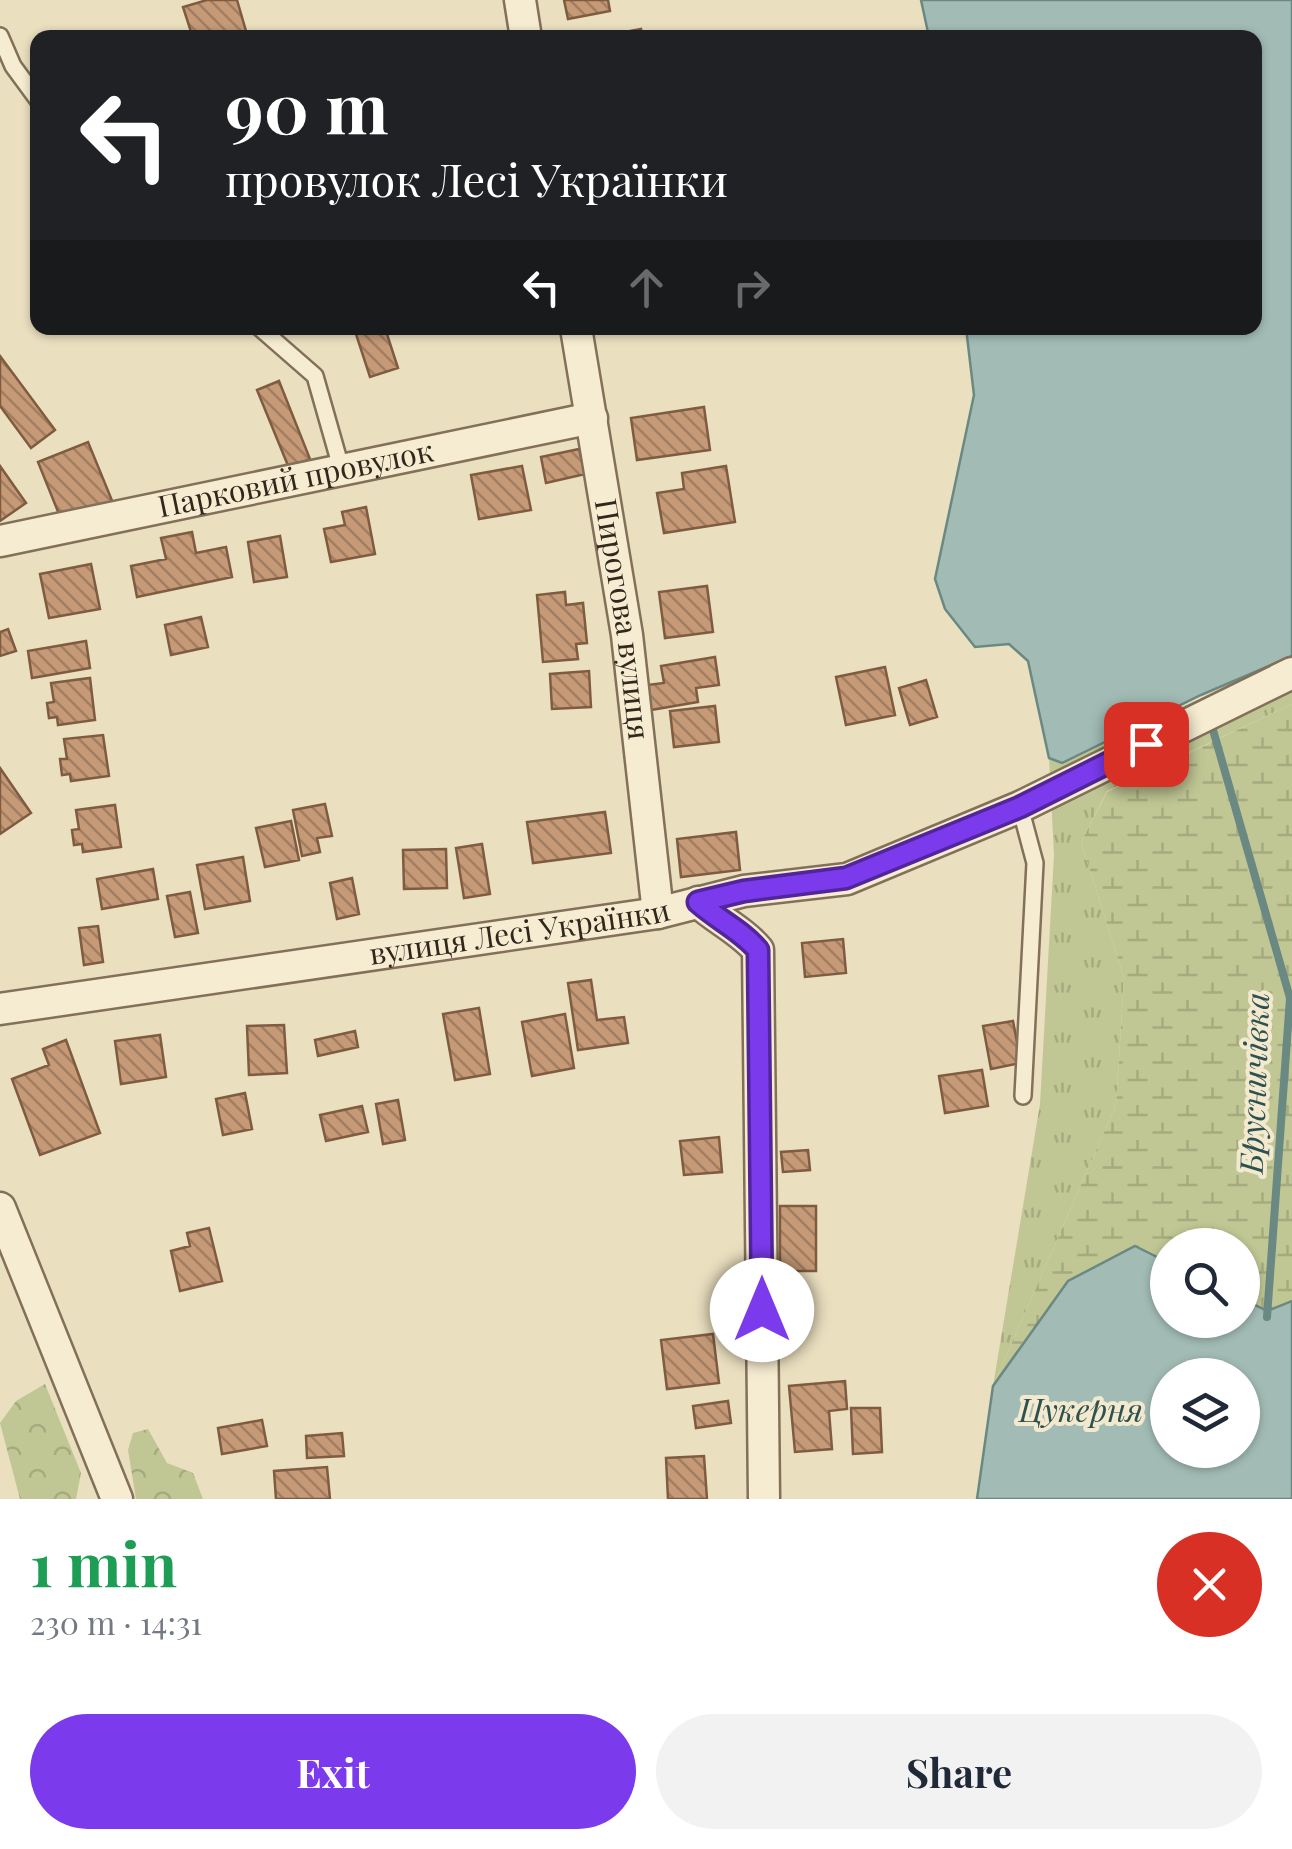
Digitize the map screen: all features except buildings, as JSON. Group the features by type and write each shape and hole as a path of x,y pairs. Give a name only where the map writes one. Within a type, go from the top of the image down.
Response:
{"street":[{"path":"520,0 525,30"},
{"name":"Пирогова вулиця","path":"577,335 627,636 658,914"},
{"name":"Парковий провулок","path":"0,541 592,418"},
{"name":"вулиця Лесі Українки","path":"0,1009 658,914 744,891 846,878 1020,807 1292,673"},
{"path":"698,902 722,924 742,932 758,950 764,1499"},
{"path":"0,1208 117,1499"}],"lane":[{"path":"0,36 13,66 30,89"},
{"path":"268,335 315,376 342,471"},
{"path":"1020,807 1035,863 1023,1096"}],"green space":[{"path":"1292,656 1292,704 1107,791 1081,842 1124,978 1116,1105 993,1386 1040,1104 1054,855 1049,758 1062,763"},
{"path":"1292,704 1292,1301 1267,1311 1260,1308 1260,1228 1150,1228 1150,1254 1135,1247 1068,1281 993,1386 1116,1105 1124,978 1081,842 1107,792"},
{"path":"45,1384 81,1473 76,1499 20,1499 0,1423 16,1401"},
{"path":"148,1429 167,1463 193,1473 203,1499 136,1499 128,1450 133,1433"}],"water":[{"path":"921,0 1292,0 1292,656 1201,695 1062,763 1049,758 1028,661 1009,644 975,647 945,609 935,579 974,395 967,335 1262,335 1262,30 927,30"},
{"name":"Цукерня","path":"1135,1246 1150,1254 1150,1338 1260,1338 1260,1308 1267,1311 1292,1301 1292,1499 977,1499 993,1386 1068,1281"}],"waterway":[{"name":"Брусничівка","path":"1211,723 1290,998 1267,1317"}],"route":[{"path":"762,1310 758,950 742,932 722,924 698,902 744,891 846,878 1020,807 1146,744"}]}
